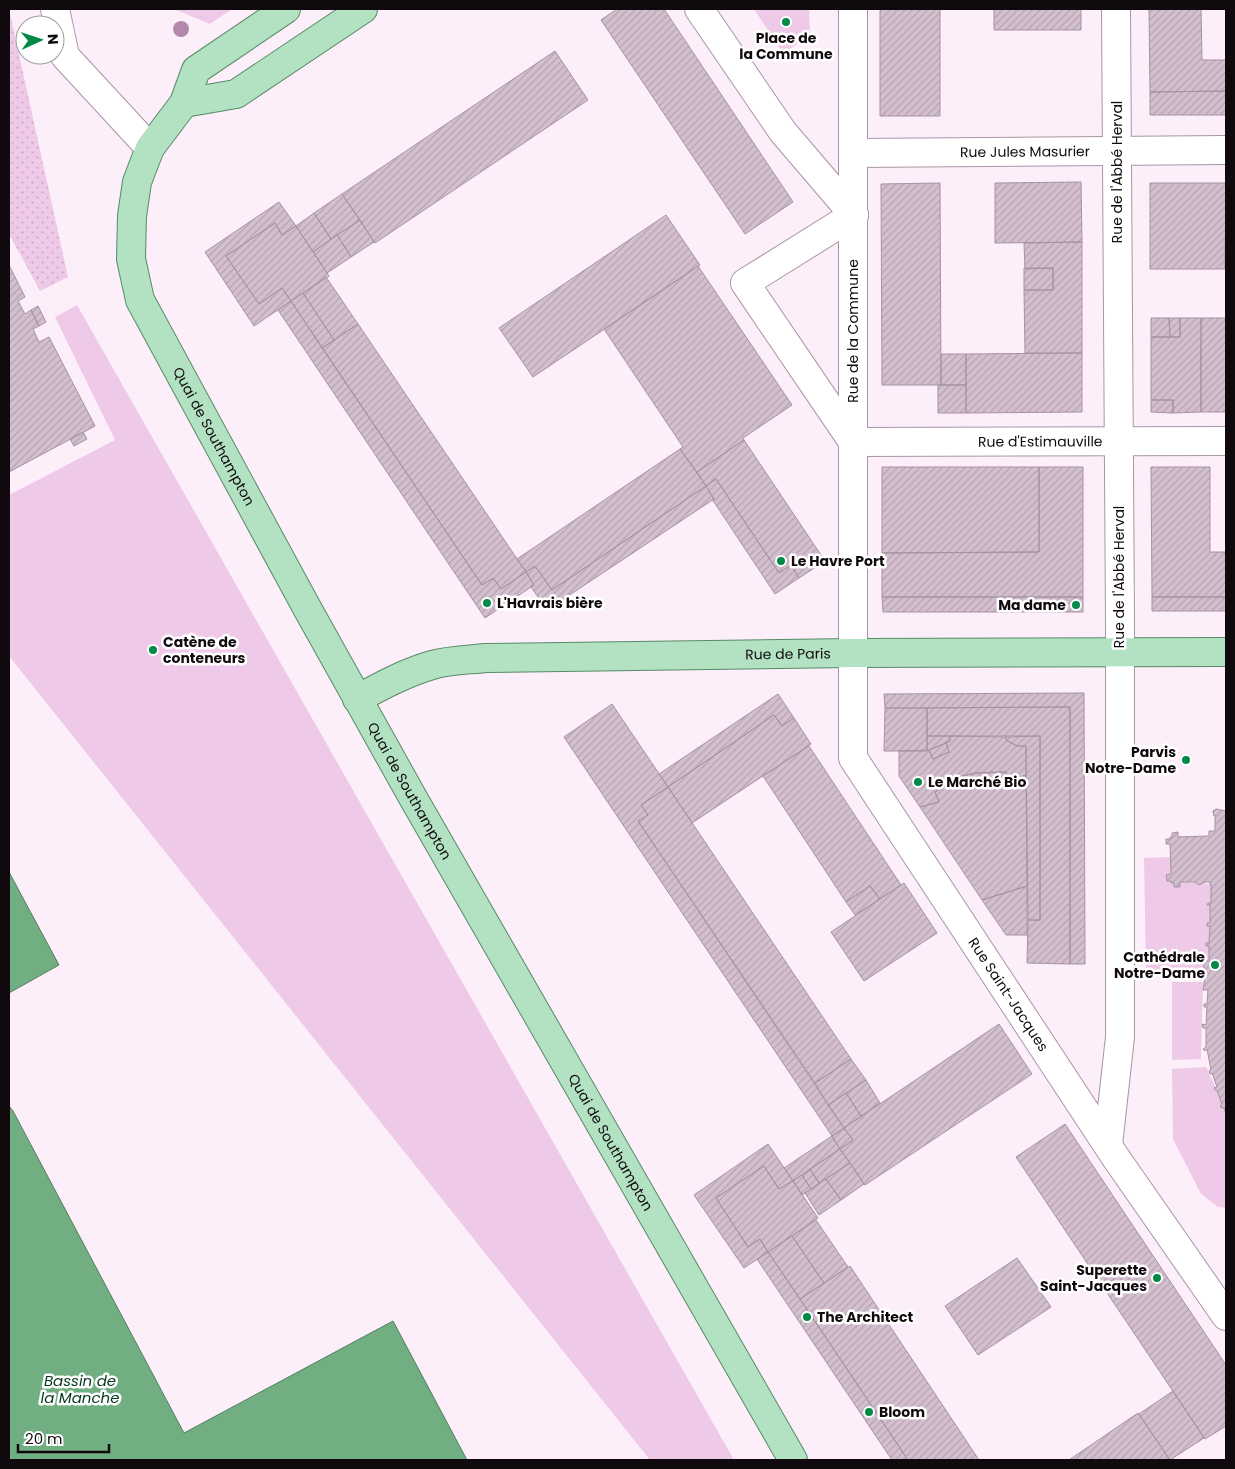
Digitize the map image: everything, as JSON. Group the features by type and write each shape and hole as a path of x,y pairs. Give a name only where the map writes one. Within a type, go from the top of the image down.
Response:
{"main road":[{"name":"Quai de Southampton","path":"286,9 196,70 184,103 150,148 137,182 132,216 131,259 140,300 357,699 793,1460"},
{"path":"184,103 236,94 363,9"},
{"name":"Rue de Paris","path":"357,699 401,676 432,665 486,658 852,653 1226,652"}],"street":[{"path":"55,9 65,56 150,148"},
{"path":"700,9 783,132 854,215 746,282 853,442"},
{"name":"Rue de la Commune","path":"852,653 853,9"},
{"name":"Rue de l'Abbé Herval","path":"1108,1144 1120,1037 1116,9"},
{"name":"Rue Jules Masurier","path":"854,153 1226,150"},
{"name":"Rue d'Estimauville","path":"853,442 1226,441"},
{"name":"Rue Saint-Jacques","path":"852,653 853,758 1108,1144 1226,1316"}],"shaded area":[{"path":"9,9 15,36 15,65 21,65 68,277 40,291 9,234"},
{"path":"174,9 232,9 210,24"},
{"name":"Place de la Commune","path":"754,9 809,9 810,36 783,53"},
{"path":"77,305 734,1460 650,1460 9,656 9,495 115,440 55,317"},
{"path":"1170,857 1174,887 1180,887 1180,882 1211,884 1211,903 1207,905 1210,905 1210,923 1207,923 1207,926 1210,926 1209,943 1206,943 1206,946 1209,946 1209,961 1204,961 1204,969 1146,971 1144,858"},
{"path":"1172,982 1203,982 1201,1059 1172,1060"},
{"path":"1206,1067 1226,1109 1226,1208 1218,1207 1201,1194 1173,1139 1172,1069"}],"water":[{"path":"9,872 59,965 9,993"},
{"name":"Bassin de la Manche","path":"9,1106 184,1433 393,1321 467,1460 9,1460"}],"building":[{"path":"617,9 664,9 793,202 745,234 601,20"},
{"path":"880,9 940,9 940,116 880,116"},
{"path":"994,9 1081,9 1081,30 994,30"},
{"path":"1149,9 1201,9 1202,60 1226,60 1226,91 1150,92"},
{"path":"555,51 588,100 375,243 342,194"},
{"path":"1226,91 1226,115 1150,115 1150,92"},
{"path":"1081,182 1082,242 995,243 995,183"},
{"path":"940,183 941,385 882,385 881,184"},
{"path":"1150,183 1226,183 1225,269 1150,269"},
{"path":"342,194 360,220 331,239 314,213"},
{"path":"279,202 296,226 282,235 275,223 226,256 259,304 282,288 291,301 254,326 205,252"},
{"path":"314,213 331,239 313,252 296,226"},
{"path":"666,215 700,265 533,377 499,328"},
{"path":"360,220 374,242 351,257 337,235"},
{"path":"275,223 282,235 296,226 329,276 291,301 282,288 259,304 226,256"},
{"path":"337,235 351,257 327,273 313,252"},
{"path":"1082,242 1082,353 1025,353 1024,290 1053,290 1053,268 1025,269 1024,243"},
{"path":"9,265 25,297 18,301 25,314 31,310 39,326 33,329 39,342 49,337 95,426 9,472"},
{"path":"698,266 792,405 697,472 680,449 683,447 604,329"},
{"path":"1024,268 1053,268 1053,290 1024,290"},
{"path":"326,277 358,324 334,340 303,293"},
{"path":"303,293 334,340 322,348 291,301"},
{"path":"291,301 482,585 493,578 501,589 526,572 534,585 485,618 278,310"},
{"path":"38,306 46,322 39,326 31,310"},
{"path":"1151,318 1169,318 1170,337 1151,337"},
{"path":"1169,318 1180,318 1180,337 1170,337"},
{"path":"1180,318 1201,318 1201,412 1173,413 1173,400 1151,400 1151,337 1180,337"},
{"path":"1201,318 1226,318 1226,412 1201,412"},
{"path":"358,324 526,572 501,589 493,578 482,585 322,348"},
{"path":"1082,353 1082,412 966,413 966,354"},
{"path":"941,354 966,354 966,385 941,385"},
{"path":"938,385 966,385 966,413 938,413"},
{"path":"1151,400 1173,400 1173,413 1151,412"},
{"path":"83,432 87,439 74,446 70,439"},
{"path":"744,440 825,561 799,578 791,565 779,573 716,479 706,486 697,472"},
{"path":"680,449 706,486 552,590 535,566 526,572 517,559"},
{"path":"882,467 1039,467 1039,552 882,553"},
{"path":"1039,467 1083,467 1083,597 882,597 882,553 1039,552"},
{"path":"1151,467 1210,467 1210,552 1226,552 1226,597 1152,597"},
{"path":"716,479 779,573 791,565 799,578 775,594 712,499 714,499 706,486"},
{"path":"706,486 714,499 547,610 531,587 534,585 526,572 535,566 552,590"},
{"path":"882,597 1083,597 1083,612 883,612"},
{"path":"1152,597 1226,597 1226,611 1152,611"},
{"path":"1084,693 1085,964 1070,964 1070,707 885,708 884,694"},
{"path":"778,694 794,718 782,726 774,715 668,787 659,774"},
{"path":"612,704 668,787 641,805 648,815 638,821 844,1128 832,1136 564,737"},
{"path":"1070,707 1070,964 1027,963 1028,920 1040,920 1040,736 927,736 927,708"},
{"path":"885,708 927,708 927,751 884,751"},
{"path":"774,715 782,726 794,718 811,744 692,823 668,787"},
{"path":"927,736 950,736 950,741 927,751"},
{"path":"950,736 1005,737 1006,740 1017,746 1026,746 1026,775 1009,781 1006,772 975,773 962,776 935,792 939,802 920,807 899,776 899,751 929,750 933,759 949,752 946,743 950,741"},
{"path":"1040,736 1040,920 1028,920 1026,746 1017,746 1006,740 1005,737"},
{"path":"946,743 949,752 933,759 929,750"},
{"path":"809,746 901,885 880,899 870,886 846,902 763,776"},
{"path":"1006,772 1009,781 1026,775 1027,886 982,900 920,807 939,802 935,792 962,776 975,773"},
{"path":"668,787 851,1059 815,1083 638,821 648,815 641,805"},
{"name":"Cathédrale Notre-Dame","path":"1216,809 1226,811 1226,1113 1223,1107 1221,1108 1220,1106 1222,1105 1217,1090 1214,1088 1217,1087 1212,1073 1210,1074 1209,1071 1211,1070 1207,1049 1205,1051 1203,1049 1206,1047 1206,1028 1203,1028 1202,1024 1206,1025 1207,1007 1204,1007 1204,1004 1207,1004 1208,990 1203,990 1206,971 1204,969 1204,961 1209,961 1209,946 1206,946 1206,943 1209,943 1210,926 1207,926 1207,923 1210,923 1210,905 1207,905 1211,903 1211,884 1210,882 1199,885 1195,882 1180,882 1180,887 1174,887 1174,883 1167,881 1166,875 1171,874 1170,844 1166,844 1166,839 1172,837 1172,833 1178,832 1178,837 1209,836 1209,831 1215,831 1215,815 1213,811"},
{"path":"904,883 937,933 864,981 831,932"},
{"path":"870,886 880,899 855,915 846,902"},
{"path":"1027,886 1027,935 1006,935 982,900"},
{"path":"999,1024 1032,1074 865,1185 840,1149 853,1140 844,1128"},
{"path":"851,1059 866,1080 828,1105 815,1083"},
{"path":"866,1080 880,1103 861,1116 846,1093"},
{"path":"846,1093 861,1116 844,1128 828,1105"},
{"path":"1065,1124 1226,1365 1226,1426 1205,1439 1016,1157"},
{"path":"844,1128 853,1140 840,1149 832,1136"},
{"path":"832,1136 840,1149 793,1181 784,1168"},
{"path":"768,1144 793,1181 779,1189 764,1166 716,1198 748,1247 760,1239 768,1252 744,1268 694,1195"},
{"path":"840,1149 850,1163 819,1183 810,1169"},
{"path":"850,1163 864,1184 841,1200 826,1179"},
{"path":"764,1166 779,1189 793,1181 818,1218 768,1252 760,1239 748,1247 716,1198"},
{"path":"810,1169 819,1183 811,1189 802,1175"},
{"path":"802,1175 811,1189 802,1195 793,1181"},
{"path":"826,1179 841,1200 819,1215 805,1193"},
{"path":"816,1220 848,1267 824,1283 792,1236"},
{"path":"792,1236 824,1283 800,1299 768,1252"},
{"path":"768,1252 908,1460 892,1460 757,1259"},
{"path":"1017,1258 1051,1307 978,1355 945,1306"},
{"path":"850,1266 979,1460 908,1460 800,1299"},
{"path":"1173,1391 1204,1438 1170,1460 1139,1414"},
{"path":"1138,1413 1170,1460 1069,1460"}],"place":[{"name":"Place de la Commune","path":"786,22"},
{"name":"Le Havre Port","path":"781,561"},
{"name":"L'Havrais bière","path":"487,603"},
{"name":"Ma dame","path":"1076,605"},
{"name":"Catène de conteneurs","path":"153,650"},
{"name":"Parvis Notre-Dame","path":"1186,760"},
{"name":"Le Marché Bio","path":"918,782"},
{"name":"Cathédrale Notre-Dame","path":"1215,965"},
{"name":"Superette Saint-Jacques","path":"1157,1278"},
{"name":"The Architect","path":"807,1317"},
{"name":"Bloom","path":"869,1412"}]}
